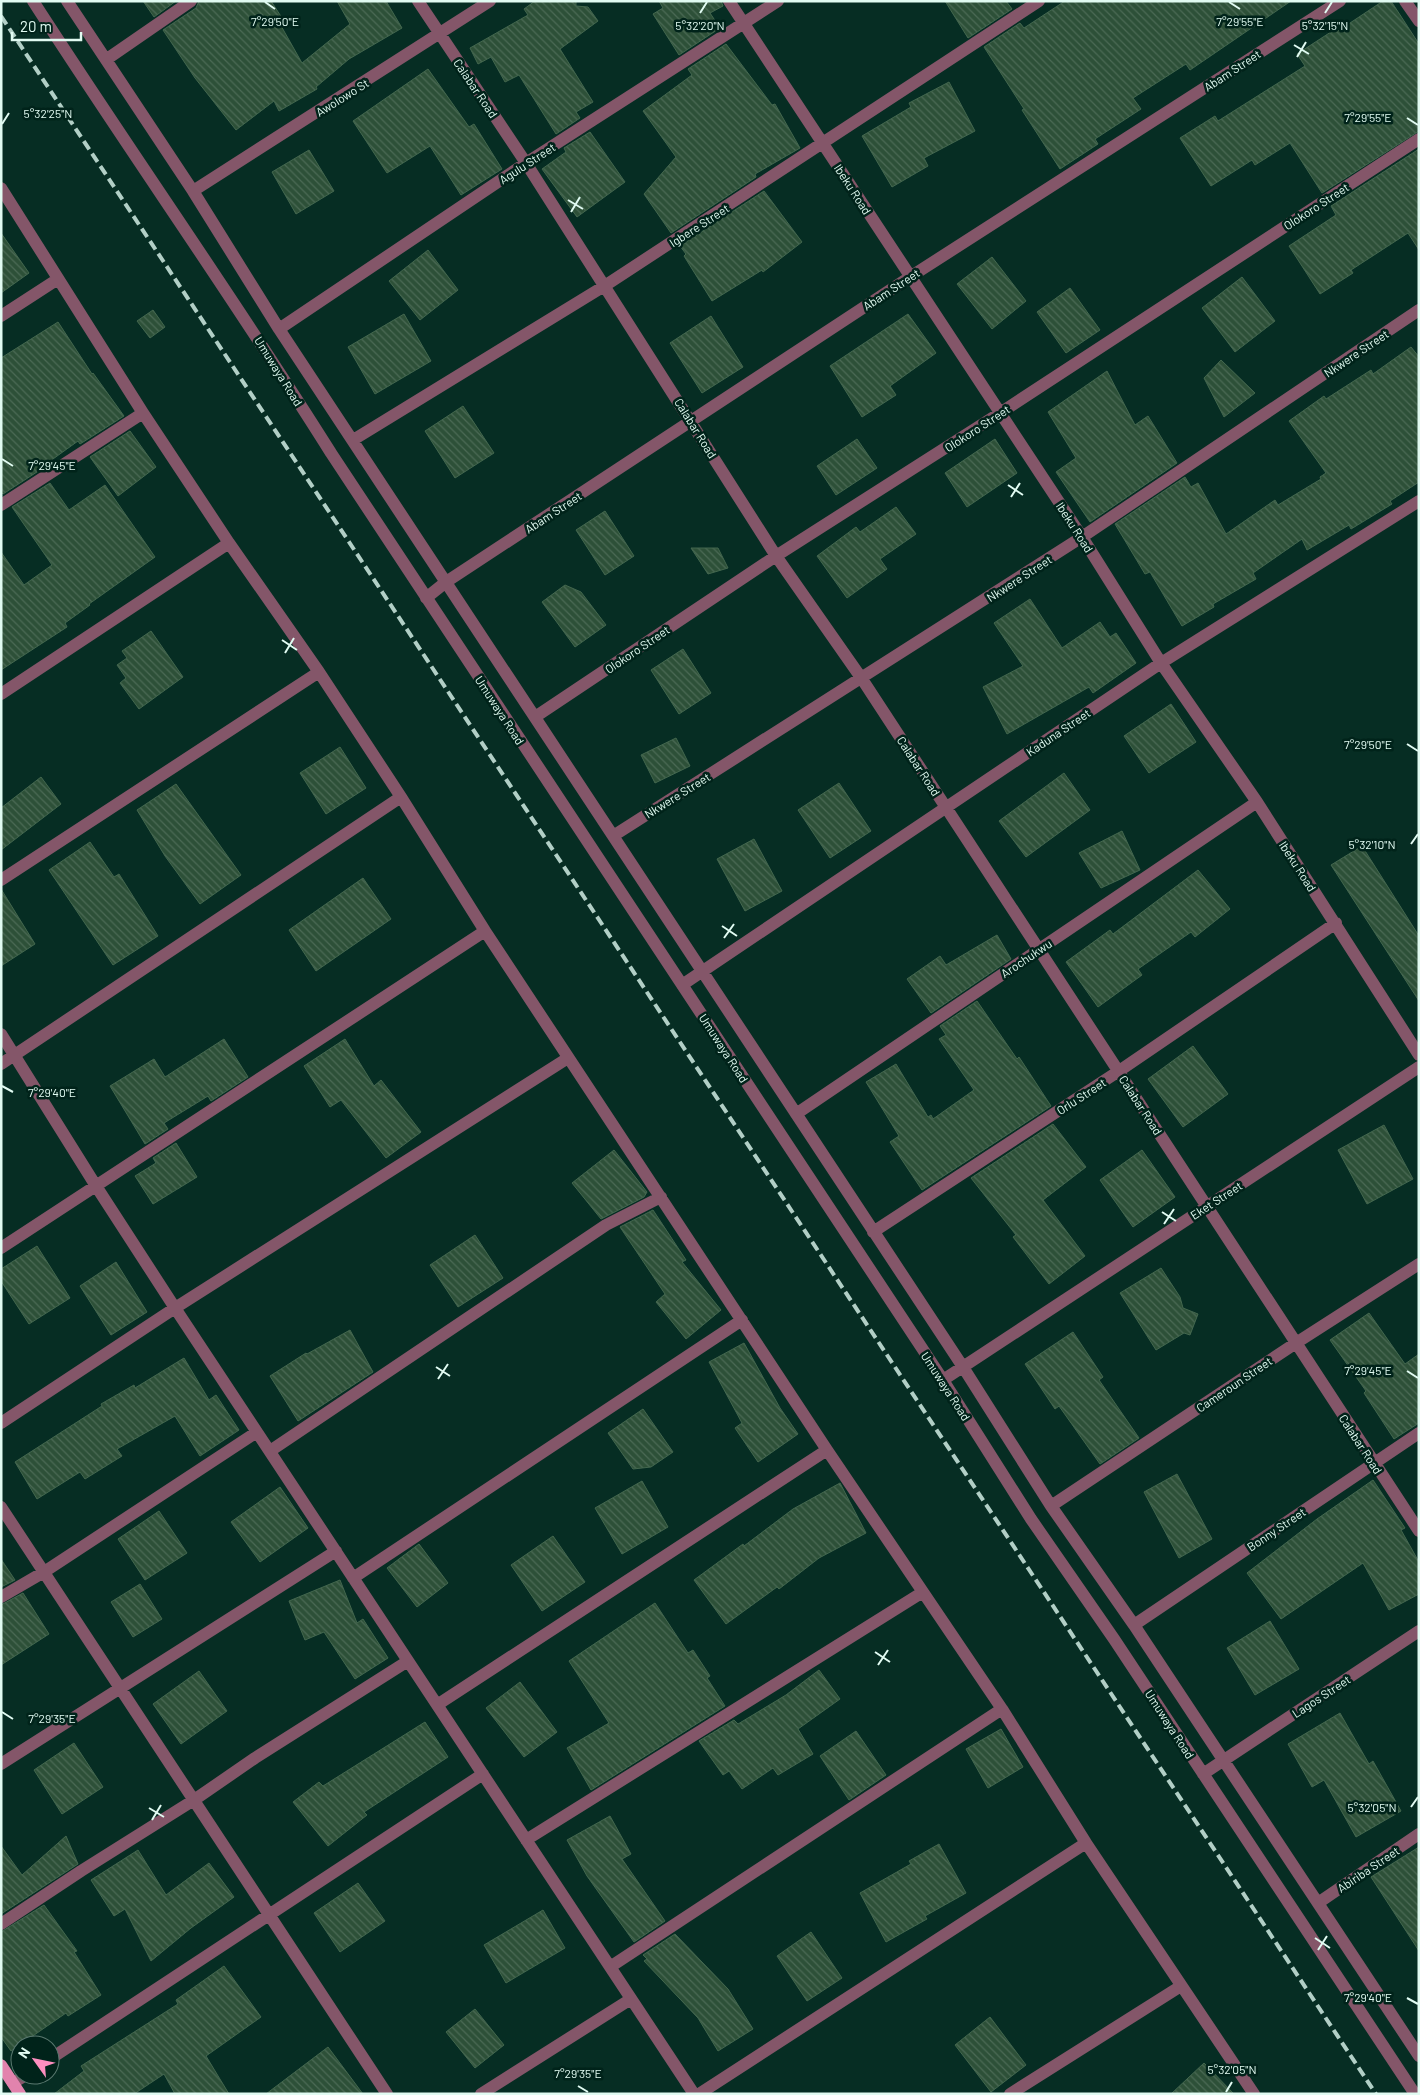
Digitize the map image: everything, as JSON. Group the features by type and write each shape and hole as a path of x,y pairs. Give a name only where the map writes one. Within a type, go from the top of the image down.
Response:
{"main road":[{"path":"1,2065 17,2088"}],"street":[{"name":"Umuwaya Road","path":"33,1 168,207 260,341 426,598 943,1380 1031,1519 1114,1639 1415,2094"},
{"name":"Umuwaya Road","path":"66,1 107,59 279,329 963,1367 1052,1506 1134,1625 1419,2056"},
{"path":"107,59 192,1"},
{"name":"Calabar Road","path":"418,1 606,286 776,556 862,679 1207,1206 1373,1464 1419,1531"},
{"name":"Awolowo St","path":"192,191 490,1"},
{"name":"Ibeku Road","path":"729,1 1082,538 1161,663 1336,923 1419,1055"},
{"name":"Agulu Street","path":"279,329 526,163 778,1"},
{"name":"Igbere Street","path":"353,440 606,286 1039,1"},
{"name":"Abam Street","path":"426,598 446,582 910,277 1340,1"},
{"path":"1405,1 1419,21"},
{"name":"Olokoro Street","path":"535,717 776,556 1000,413 1419,139"},
{"path":"1,188 143,413 401,796 485,931 568,1058 827,1450 1002,1709 1086,1843 1254,2094"},
{"path":"1,316 58,279"},
{"name":"Nkwere Street","path":"612,836 1082,538 1419,310"},
{"path":"1,506 143,413"},
{"name":"Kaduna Street","path":"682,985 1161,663 1419,501"},
{"path":"1,694 229,542"},
{"path":"1,880 319,672"},
{"path":"1,1064 401,796"},
{"name":"Arochukwu","path":"796,1114 1256,802"},
{"name":"Orlu Street","path":"873,1232 1119,1071 1336,923"},
{"path":"1,1248 485,931"},
{"path":"1,1034 175,1308 694,2094"},
{"path":"1,1423 175,1308 568,1058"},
{"name":"Eket Street","path":"943,1380 1419,1067"},
{"path":"270,1451 606,1225 661,1197"},
{"name":"Cameroun Street","path":"1052,1506 1296,1343 1419,1264"},
{"path":"353,1578 742,1320"},
{"path":"1,1597 44,1572 257,1432"},
{"name":"Bonny Street","path":"1134,1625 1419,1433"},
{"path":"438,1705 827,1450"},
{"path":"1,1507 387,2094"},
{"path":"1,1764 336,1551"},
{"path":"526,1840 923,1592"},
{"name":"Lagos Street","path":"1203,1774 1419,1631"},
{"path":"1,1924 81,1870 194,1800 255,1758 408,1661"},
{"path":"610,1967 1002,1709"},
{"path":"60,2052 482,1774"},
{"name":"Abiriba Street","path":"1318,1903 1419,1834"},
{"path":"699,2094 1086,1843"},
{"path":"1010,2094 1181,1986"},
{"path":"482,2094 631,1999"}],"building":[{"path":"143,1 176,1 154,17"},
{"path":"199,1 271,1 284,21 280,24 302,63 350,24 337,1 386,1 402,28 349,59 316,87 317,89 279,111 274,101 236,130 195,78 163,30 196,8"},
{"path":"535,1 576,1 576,6 588,7 598,21 560,49 593,102 576,112 580,118 556,134 519,75 505,82 491,57 478,64 470,48 528,15 524,9"},
{"path":"659,1 721,1 723,6 710,13 720,28 679,55 653,14 663,8"},
{"path":"945,1 1006,1 1012,9 968,38"},
{"path":"1065,1 1291,1 1190,70 1186,64 1133,98 1141,109 1095,139 1098,144 1060,169 984,47 1020,23 1024,28"},
{"path":"1383,1 1391,1 1419,44 1419,131 1322,193 1290,143 1255,165 1252,160 1211,186 1180,138 1215,116 1218,121 1305,66 1297,54 1337,28 1338,31"},
{"path":"726,44 772,105 775,104 800,148 755,174 756,177 671,233 644,194 676,157 643,111 692,75 688,69"},
{"path":"428,69 469,127 474,124 502,169 461,195 430,146 387,173 353,121"},
{"path":"949,82 975,131 924,158 928,166 892,187 862,136 911,107 909,103"},
{"path":"590,132 625,182 577,217 542,169 566,152 564,148"},
{"path":"1419,149 1419,250 1408,233 1351,270 1353,273 1320,294 1289,246 1336,215 1331,206"},
{"path":"309,150 334,191 296,214 272,172"},
{"path":"764,191 802,242 763,272 762,270 712,301 684,256 686,254 680,246"},
{"path":"1,233 29,273 1,293"},
{"path":"428,250 458,290 420,320 389,281"},
{"path":"992,257 1026,301 992,329 957,284"},
{"path":"1242,277 1275,321 1235,352 1202,308"},
{"path":"1070,288 1100,330 1066,353 1037,312"},
{"path":"153,310 165,327 150,338 137,321"},
{"path":"404,314 431,361 375,394 348,347"},
{"path":"908,314 936,353 890,386 896,395 862,417 830,366"},
{"path":"711,316 743,367 702,393 670,343"},
{"path":"58,322 92,374 124,416 80,444 78,441 40,470 3,494 1,492 1,358"},
{"path":"1411,347 1419,357 1419,482 1390,501 1392,504 1351,529 1349,525 1307,550 1302,539 1253,573 1256,579 1213,604 1214,607 1182,626 1150,572 1145,574 1115,524 1185,477 1191,487 1198,483 1226,534 1275,500 1278,505 1321,479 1320,477 1326,473 1289,421 1324,396 1326,399 1371,370 1373,374"},
{"path":"1221,360 1255,393 1224,417 1204,378"},
{"path":"1107,371 1135,425 1148,416 1177,463 1090,522 1056,472 1076,458 1048,412"},
{"path":"463,406 494,453 455,478 425,431"},
{"path":"130,431 156,467 118,496 90,457"},
{"path":"857,439 877,468 836,495 817,466"},
{"path":"995,439 1017,473 967,507 945,473"},
{"path":"50,483 69,510 105,485 155,557 65,623 67,627 1,670 1,552 24,585 52,565 12,507"},
{"path":"896,507 916,534 880,559 887,569 847,598 817,556 856,527 860,532"},
{"path":"605,511 634,556 605,575 576,530"},
{"path":"691,548 718,548 728,568 708,574"},
{"path":"565,585 581,592 606,625 575,647 542,602"},
{"path":"1030,599 1062,648 1100,622 1110,637 1116,633 1136,663 1093,693 1089,687 1007,734 983,687 1023,666 994,623"},
{"path":"151,631 183,677 139,709 120,683 126,678 117,665 127,658 122,651"},
{"path":"683,649 711,693 679,714 651,670"},
{"path":"1171,704 1196,742 1149,773 1124,736"},
{"path":"676,738 690,766 655,783 641,755"},
{"path":"340,747 366,788 326,814 300,773"},
{"path":"1064,773 1090,810 1026,857 999,821"},
{"path":"41,777 61,804 1,850 1,808"},
{"path":"839,783 871,831 830,858 798,810"},
{"path":"176,784 241,875 200,904 165,856 137,810"},
{"path":"1122,831 1140,870 1101,888 1079,853"},
{"path":"754,839 782,891 745,911 717,859"},
{"path":"90,842 114,877 119,874 158,936 113,965 49,870"},
{"path":"1362,846 1419,936 1419,1001 1331,865"},
{"path":"1198,870 1230,909 1195,937 1191,932 1138,969 1142,975 1098,1007 1066,962 1110,930 1113,934"},
{"path":"363,878 391,919 316,971 289,930"},
{"path":"1,889 35,944 1,966"},
{"path":"997,935 1011,959 931,1013 907,979 940,956 946,965"},
{"path":"977,1001 1017,1059 1019,1057 1051,1106 922,1190 890,1142 899,1136 866,1082 896,1064 928,1117 931,1115 933,1119 974,1090 939,1039 946,1035 940,1026"},
{"path":"224,1039 248,1077 211,1101 208,1096 164,1123 168,1129 145,1144 110,1086 154,1059 165,1077"},
{"path":"345,1039 374,1086 381,1080 421,1132 386,1158 341,1100 330,1107 304,1066"},
{"path":"1193,1046 1228,1094 1183,1127 1148,1079"},
{"path":"1053,1124 1086,1167 1043,1200 1085,1256 1049,1284 1013,1237 1016,1235 971,1178"},
{"path":"1384,1125 1413,1179 1367,1204 1338,1150"},
{"path":"176,1143 197,1177 153,1204 135,1176 156,1163 153,1158"},
{"path":"614,1150 647,1192 644,1197 601,1219 572,1183"},
{"path":"1142,1150 1175,1197 1133,1227 1100,1180"},
{"path":"653,1210 686,1260 682,1262 721,1310 686,1339 656,1302 665,1294 620,1227"},
{"path":"475,1235 503,1278 458,1307 430,1265"},
{"path":"37,1246 70,1298 29,1324 1,1281 1,1269"},
{"path":"116,1262 147,1312 111,1335 80,1286"},
{"path":"1161,1268 1180,1297 1183,1308 1198,1314 1190,1335 1184,1333 1156,1350 1120,1293"},
{"path":"1369,1313 1405,1364 1419,1354 1419,1423 1394,1439 1364,1393 1366,1391 1330,1340"},
{"path":"350,1330 373,1372 298,1421 270,1376 306,1353"},
{"path":"1073,1332 1103,1377 1099,1380 1139,1438 1100,1464 1059,1406 1055,1409 1025,1364"},
{"path":"744,1343 780,1408 798,1434 758,1462 735,1428 742,1423 709,1362"},
{"path":"184,1358 209,1400 216,1395 239,1430 200,1456 175,1416 117,1449 122,1456 85,1479 80,1472 37,1499 15,1462 102,1406 101,1404 134,1385 135,1388"},
{"path":"643,1409 673,1452 651,1467 633,1469 608,1433"},
{"path":"1177,1474 1212,1539 1179,1558 1144,1492"},
{"path":"1373,1480 1405,1528 1401,1530 1419,1562 1419,1594 1389,1610 1363,1563 1281,1619 1247,1573 1317,1519"},
{"path":"642,1481 668,1527 622,1554 595,1508"},
{"path":"840,1483 866,1533 819,1558 779,1589 777,1587 726,1624 694,1580 743,1544 744,1546 793,1509"},
{"path":"280,1487 308,1528 260,1562 231,1522"},
{"path":"159,1511 187,1553 145,1580 118,1539"},
{"path":"553,1536 585,1582 542,1611 511,1565"},
{"path":"419,1544 448,1583 417,1607 387,1568"},
{"path":"1,1559 15,1580 1,1587"},
{"path":"340,1580 357,1623 363,1619 388,1658 355,1679 324,1632 305,1640 289,1601"},
{"path":"140,1584 162,1619 133,1637 111,1602"},
{"path":"23,1593 49,1634 1,1665 1,1605"},
{"path":"655,1603 688,1653 693,1650 710,1676 707,1678 725,1706 591,1790 567,1748 609,1723 569,1661"},
{"path":"1270,1621 1299,1669 1255,1695 1227,1648"},
{"path":"819,1670 840,1699 798,1729 813,1754 778,1775 773,1768 742,1789 729,1771 723,1775 699,1741 734,1720 738,1724 786,1695"},
{"path":"199,1671 227,1711 181,1744 153,1704"},
{"path":"520,1682 557,1732 524,1757 486,1708"},
{"path":"1340,1713 1369,1764 1373,1761 1401,1811 1356,1837 1324,1780 1312,1787 1288,1744"},
{"path":"425,1722 448,1757 364,1812 367,1815 328,1846 293,1802 319,1782 323,1786"},
{"path":"1001,1729 1023,1767 988,1788 966,1749"},
{"path":"856,1731 886,1775 849,1800 820,1756"},
{"path":"74,1743 103,1787 62,1814 34,1770"},
{"path":"610,1816 631,1854 622,1859 665,1921 634,1942 587,1876 567,1840"},
{"path":"66,1836 78,1864 1,1914 1,1846 22,1875"},
{"path":"939,1844 966,1893 925,1916 927,1919 886,1942 860,1893 911,1864 909,1861"},
{"path":"1419,1847 1419,1951 1371,1877"},
{"path":"138,1850 166,1895 209,1863 234,1897 191,1928 151,1961 125,1909 114,1916 91,1880"},
{"path":"358,1883 385,1921 340,1952 314,1913"},
{"path":"44,1905 77,1951 74,1952 101,1995 68,2016 66,2013 34,2035 10,2035 10,2050 1,2037 1,1932"},
{"path":"543,1910 565,1948 506,1983 484,1945"},
{"path":"811,1932 842,1978 807,2001 777,1956"},
{"path":"675,1934 728,1989 753,2029 718,2051 698,2018 644,1961 647,1959 643,1955"},
{"path":"224,1966 261,2017 206,2056 229,2094 175,2094 164,2074 134,2094 54,2094 84,2071 81,2066 178,2004 176,2000"},
{"path":"475,2009 504,2045 475,2068 446,2032"},
{"path":"990,2017 1026,2065 991,2092 955,2045"},
{"path":"328,2047 363,2094 266,2094"},
{"path":"1204,2063 1234,2094 1171,2094"}],"railway":[{"path":"1,16 1376,2094"}]}
